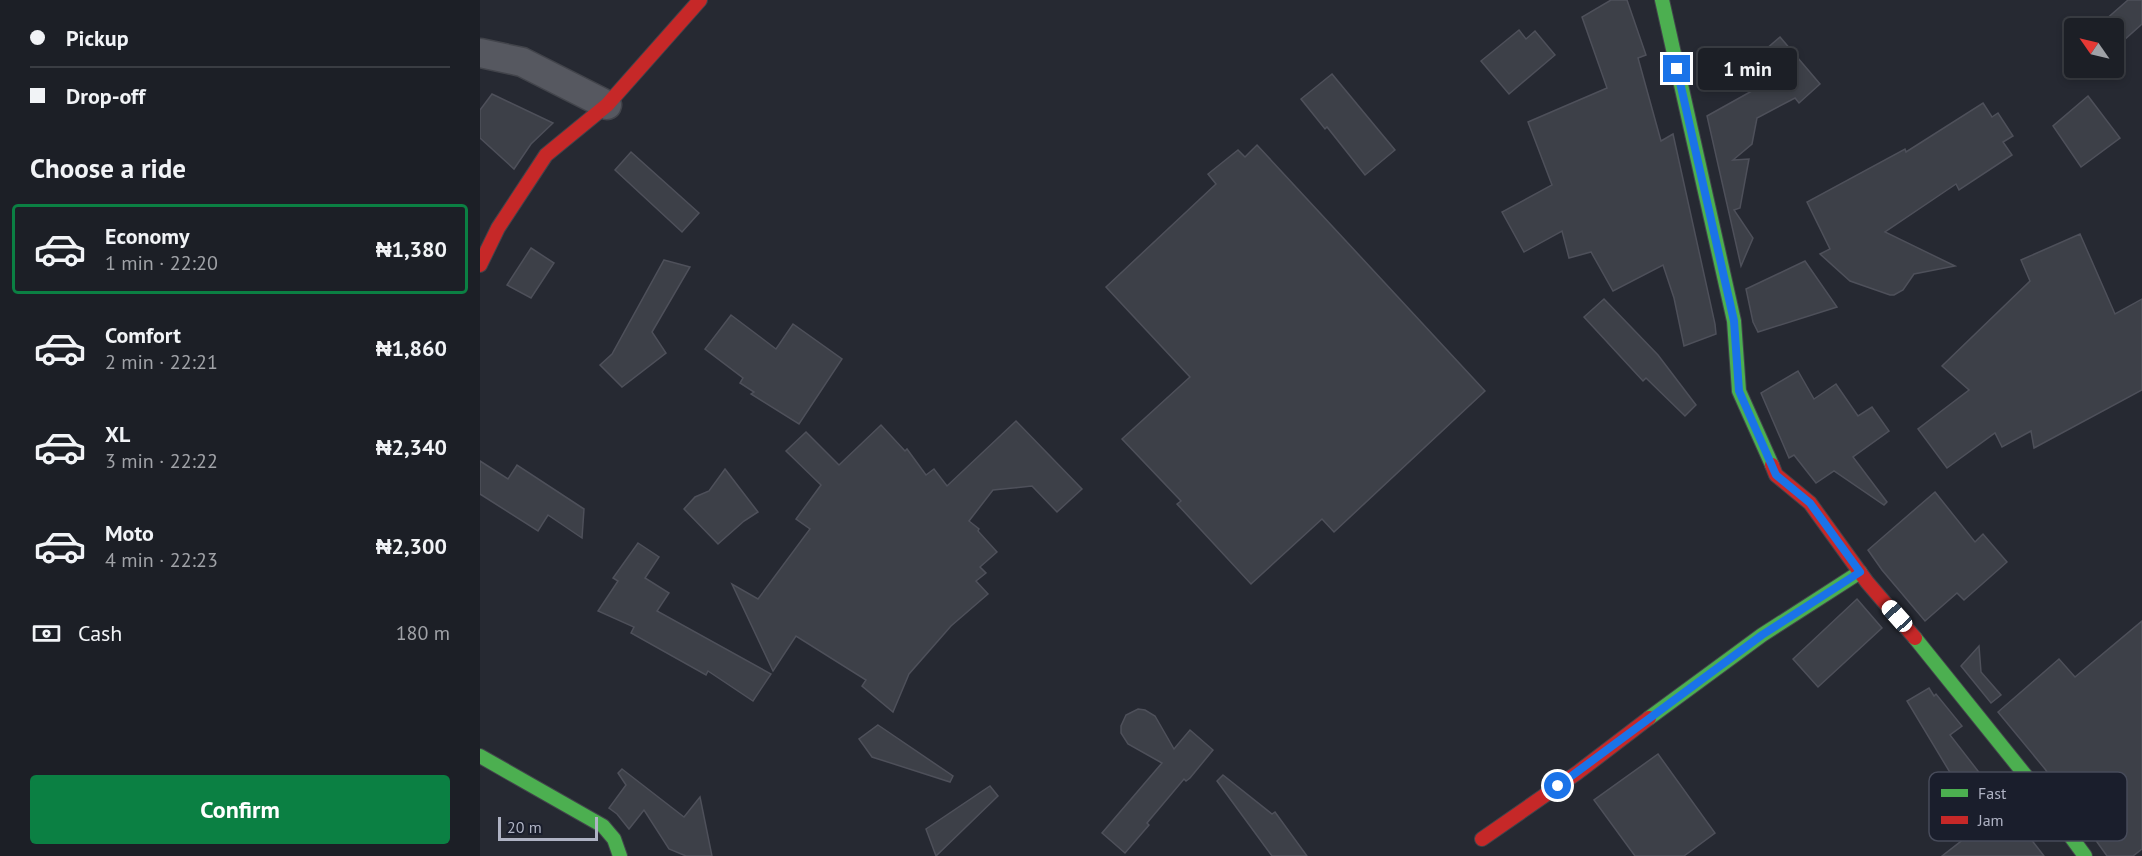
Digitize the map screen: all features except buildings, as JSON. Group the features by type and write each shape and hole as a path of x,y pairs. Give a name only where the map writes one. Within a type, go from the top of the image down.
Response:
{"street":[{"path":"480,266 498,228 546,155 607,105 700,0"},
{"path":"1662,0 1734,321 1739,391 1776,475 1810,503 1860,572 2023,772"},
{"path":"480,53 522,63 607,105"},
{"path":"1485,842 1669,702 1762,635 1860,572"},
{"path":"480,756 603,826 614,839 620,856"},
{"path":"2074,841 2085,856"}],"traffic: fast":[{"path":"1662,0 1734,321 1739,391 1772,465"},
{"path":"1649,718 1762,635 1860,572"},
{"path":"1915,638 2023,772"},
{"path":"480,756 603,826 614,839 620,856"},
{"path":"2074,841 2085,856"}],"traffic: jam":[{"path":"480,265 498,228 546,155 607,105 700,0"},
{"path":"1772,465 1776,475 1810,503 1867,582 1915,638"},
{"path":"1482,839 1577,773 1649,718"}],"route":[{"path":"1558,786 1762,635 1860,572 1810,503 1776,475 1739,391 1734,321 1677,69"}]}
